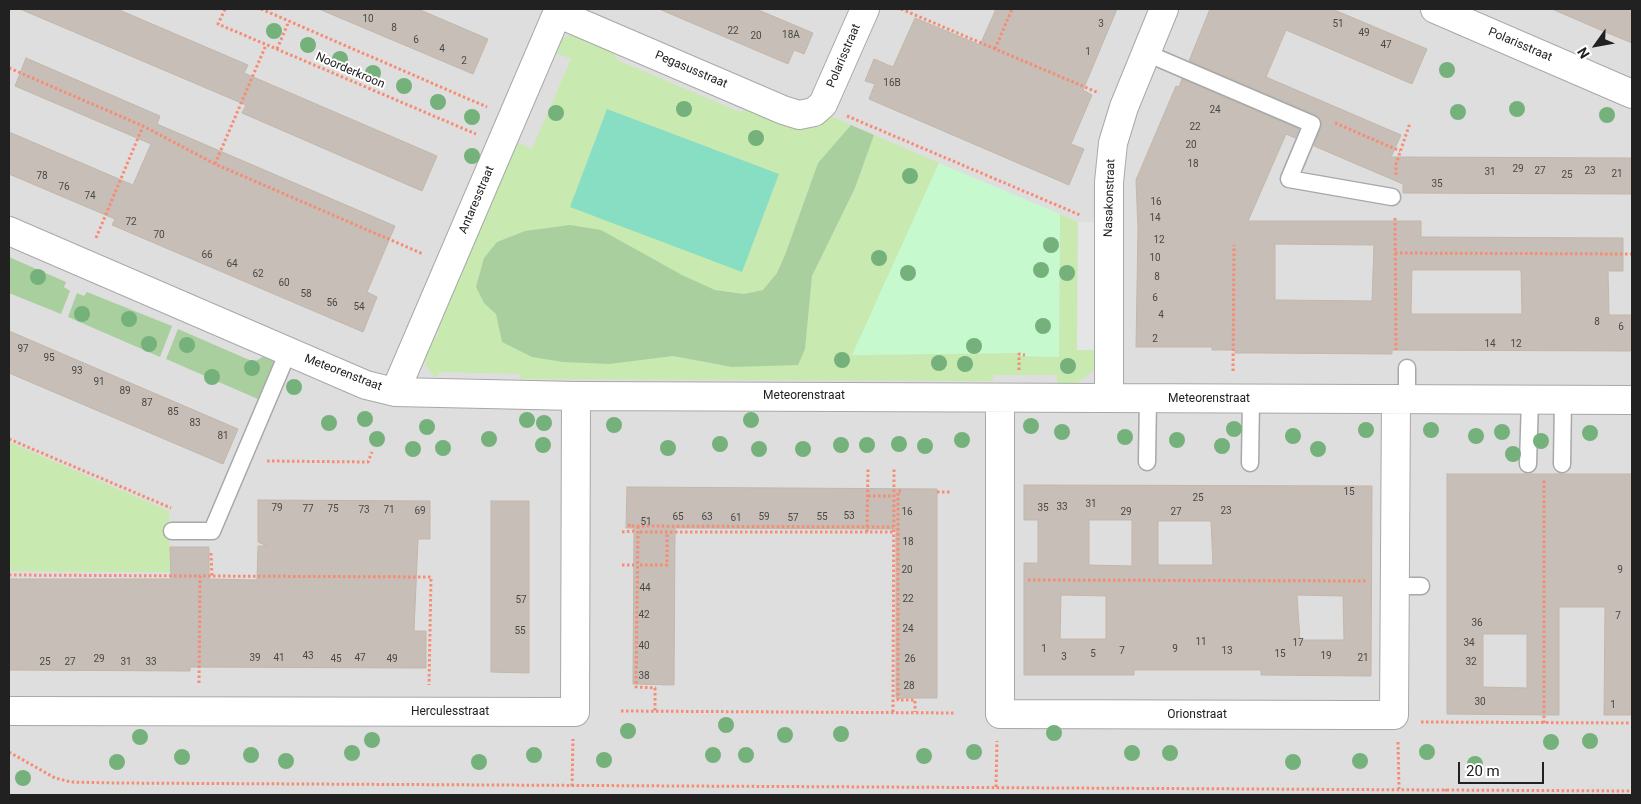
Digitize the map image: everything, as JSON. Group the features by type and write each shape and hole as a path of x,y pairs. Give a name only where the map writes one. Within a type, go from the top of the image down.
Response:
{"street":[{"name":"Polarisstraat","path":"834,109 865,9"},
{"name":"Nasakonstraat","path":"1109,398 1109,182 1111,156 1115,130 1164,9"},
{"name":"Polarisstraat","path":"1435,9 1632,94"},
{"name":"Pegasusstraat","path":"558,11 791,114 808,114 834,109"},
{"name":"Antaresstraat","path":"395,392 558,11"},
{"name":"Meteorenstraat","path":"9,231 366,385 395,392 576,396 1632,400"},
{"name":"Herculesstraat","path":"9,711 575,712 576,396"},
{"name":"Orionstraat","path":"1000,398 1000,714 1394,715 1401,399"}],"lane":[{"path":"1146,53 1312,124 1289,179 1394,205"},
{"path":"172,531 212,531 288,352"},
{"path":"1401,399 1402,363"},
{"path":"1146,467 1148,398"},
{"path":"1250,462 1252,399"},
{"path":"1528,464 1530,399"},
{"path":"1562,464 1563,400"}],"path":[{"name":"Noorderkroon","path":"225,9 218,24 479,135"},
{"name":"Noorderkroon","path":"261,9 490,109"},
{"path":"901,9 1098,92"},
{"path":"995,48 1012,9"},
{"path":"277,49 289,21"},
{"path":"215,164 266,45"},
{"path":"9,68 143,126 215,164 408,248"},
{"path":"834,109 1079,215 1086,215"},
{"path":"1333,122 1400,151"},
{"path":"1396,181 1396,164 1410,123"},
{"path":"97,233 143,126"},
{"path":"1394,205 1402,363"},
{"path":"1234,245 1234,366"},
{"path":"1395,253 1632,254"},
{"path":"1019,375 1019,354 1025,354"},
{"path":"9,438 176,510"},
{"path":"243,458 249,461 368,462 372,452"},
{"path":"867,532 868,467"},
{"path":"892,712 894,468"},
{"path":"1544,470 1544,723"},
{"path":"901,492 898,491 898,700 916,700 915,712"},
{"path":"937,492 950,492"},
{"path":"868,496 893,496"},
{"path":"630,524 629,526 893,527"},
{"path":"638,526 636,687 655,688 655,711"},
{"path":"622,532 634,532"},
{"path":"640,532 892,532"},
{"path":"640,565 667,565 667,532"},
{"path":"212,547 212,576"},
{"path":"622,565 634,565"},
{"path":"9,575 432,577 429,684"},
{"path":"199,683 200,576"},
{"path":"1024,580 1397,585"},
{"path":"621,711 955,712"},
{"path":"1421,722 1632,723"},
{"path":"572,786 573,731"},
{"path":"996,788 997,734"},
{"path":"1398,735 1399,789"},
{"path":"9,752 43,773 71,782 1632,791"},
{"path":"1446,789 1446,795"}],"shaded area":[{"path":"9,9 1632,9 1632,795 9,795"},
{"path":"1078,222 1098,222 1097,350 1077,350"}],"green space":[{"path":"578,32 608,44 617,60 740,112 754,106 806,127 819,124 828,115 851,125 818,163 785,255 777,273 763,290 744,294 715,290 682,275 525,231 497,242 484,258 476,287 484,303 496,314 502,342 532,357 642,359 673,356 732,367 805,349 812,276 855,188 874,135 939,163 853,355 1020,353 1020,356 1059,357 1060,214 1078,222 1077,349 1097,350 1095,368 1076,383 1057,383 1057,375 993,375 993,381 520,379 520,374 439,372 437,377 432,374 426,366 424,356 432,334 437,337 439,333 434,329 514,141 532,149 571,59 552,51 565,37"},
{"path":"607,109 779,174 742,272 570,207"},
{"path":"851,125 874,135 855,188 812,276 805,349 798,365 732,367 673,356 609,364 563,362 532,357 502,342 496,314 484,303 476,287 484,258 497,242 525,231 570,225 601,230 682,275 715,290 744,294 763,290 777,273 785,255 818,163"},
{"path":"939,163 1060,214 1059,357 1020,356 1020,353 852,355"},
{"path":"9,257 66,282 64,287 70,291 61,314 9,293"},
{"path":"87,292 172,326 160,357 68,317 77,293 84,296"},
{"path":"178,329 254,362 264,356 276,362 260,400 166,359"},
{"path":"9,442 169,511 170,572 9,571"}],"building":[{"path":"20,9 117,9 248,65 244,73 437,156 422,191 242,113 246,105"},
{"path":"319,9 418,9 488,39 473,74"},
{"path":"659,9 756,9 813,33 804,54 794,50 788,64"},
{"path":"996,9 1117,9 1083,90 1092,95 1071,144 1084,149 1069,185 869,99 875,84 865,81 874,59 893,67 915,18 980,45"},
{"path":"1210,9 1332,9 1427,49 1412,84 1286,30 1266,77 1401,135 1391,157 1632,158 1632,194 1403,193 1403,184 1314,146 1322,123 1316,115 1189,61"},
{"path":"1552,9 1632,9 1632,43 1603,31"},
{"path":"26,58 160,116 157,124 395,226 367,292 377,297 363,332 112,225 115,219 9,174 9,132 133,185 151,144 15,86"},
{"path":"1182,79 1299,129 1295,138 1286,134 1248,221 1421,221 1421,237 1623,238 1623,271 1608,271 1609,315 1632,315 1632,351 1392,350 1392,354 1235,353 1235,350 1212,350 1212,347 1136,347 1138,229 1136,180 1176,86 1179,87","holes":["1275,244 1374,245 1372,301 1275,300","1412,270 1521,270 1522,314 1411,314"]},
{"path":"9,331 238,429 223,464 9,373"},
{"path":"1447,474 1632,474 1632,715 1604,715 1605,607 1559,607 1559,715 1447,714","holes":["1483,634 1527,634 1527,688 1483,687"]},
{"path":"1024,485 1372,486 1371,676 1261,675 1261,670 1134,670 1134,675 1024,675 1024,563 1038,563 1038,520 1024,520","holes":["1089,520 1132,520 1132,566 1089,565","1158,521 1211,521 1213,565 1158,565","1061,595 1106,596 1106,639 1060,639","1297,595 1343,596 1344,640 1300,640"]},
{"path":"627,487 937,489 937,698 896,698 896,529 675,528 674,685 633,684 634,528 626,528"},
{"path":"258,500 430,501 430,539 418,539 414,631 426,631 426,668 190,667 190,671 9,670 9,579 171,579 170,547 209,547 209,579 257,580 258,546 267,546 258,542"},
{"path":"491,501 529,501 529,673 491,672"}]}
